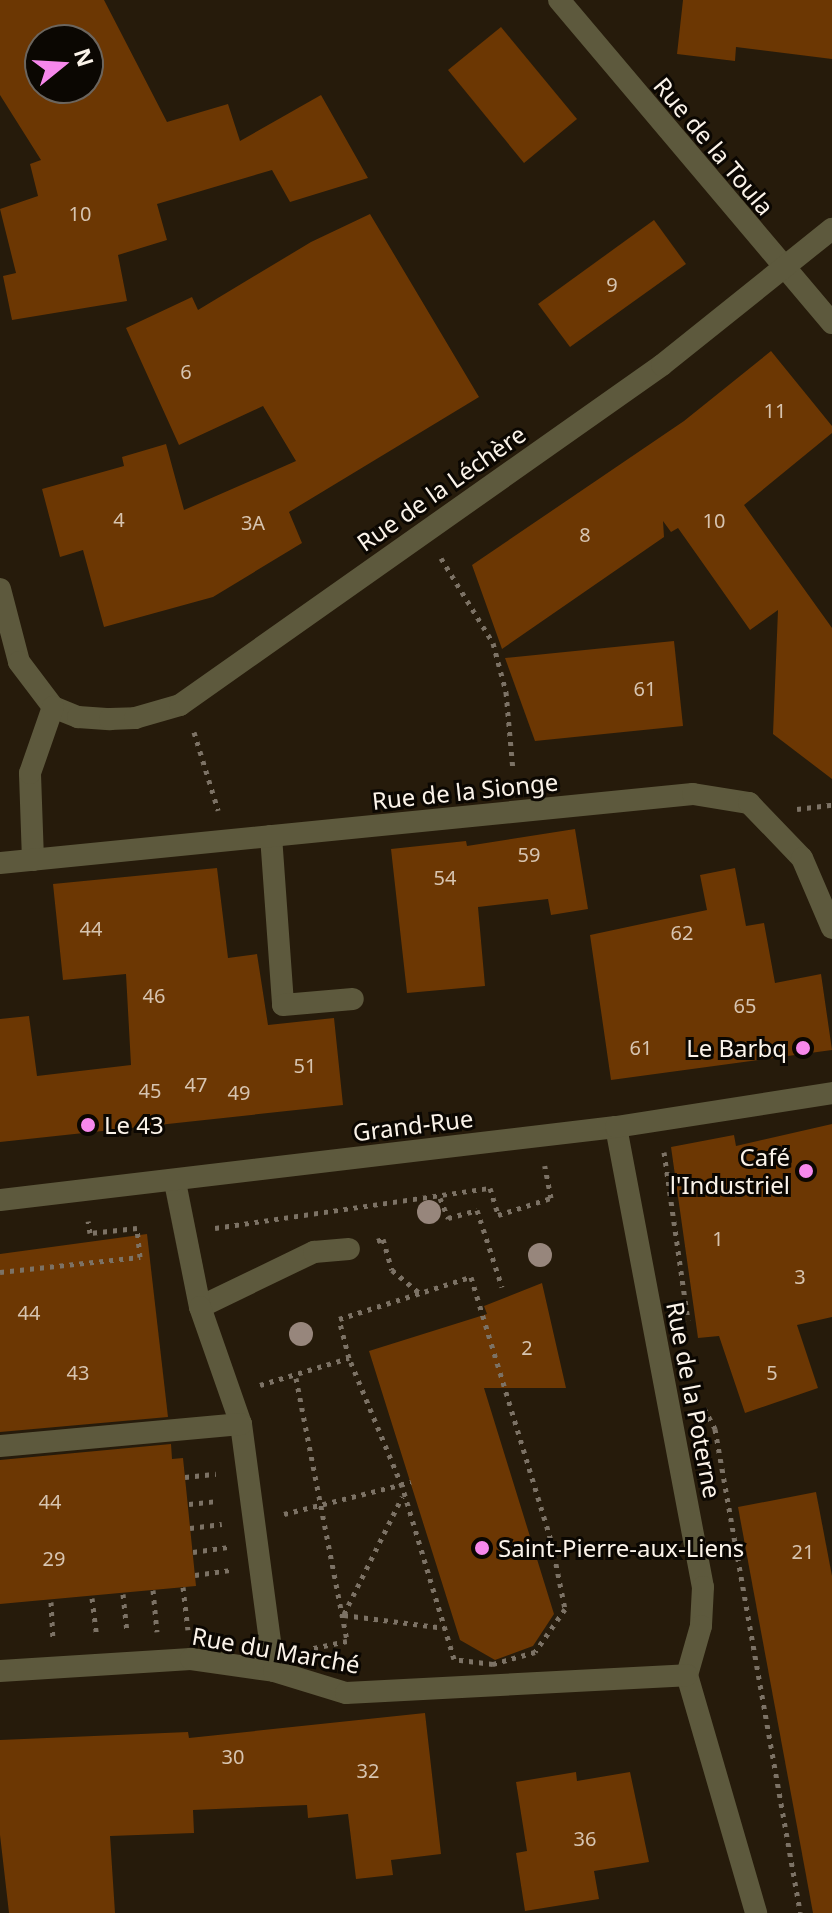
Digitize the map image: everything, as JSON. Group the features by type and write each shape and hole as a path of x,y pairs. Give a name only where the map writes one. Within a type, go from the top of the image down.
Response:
{"street":[{"name":"Rue de la Toula","path":"559,0 832,323"},
{"name":"Rue de la Léchère","path":"53,707 78,717 135,718 180,705 210,687 662,365 832,229"},
{"path":"0,589 19,662 53,707 30,773 33,860"},
{"name":"Rue de la Sionge","path":"0,863 693,794 749,803 802,858 832,928"},
{"path":"271,836 283,1005 353,999"},
{"name":"Grand-Rue","path":"0,1200 175,1182 616,1127 832,1093"},
{"name":"Rue de la Poterne","path":"616,1127 703,1587 701,1626 687,1675"},
{"path":"175,1182 181,1233 200,1307 241,1424 274,1671"},
{"path":"200,1307 314,1252 349,1249"},
{"path":"0,1446 241,1424"},
{"name":"Rue du Marché","path":"0,1671 191,1659 274,1671 346,1693 687,1675"},
{"path":"687,1675 756,1913"}],"path":[{"path":"440,557 493,643 506,692 513,770"},
{"path":"192,728 204,752 219,813"},
{"path":"792,809 832,805"},
{"path":"662,1144 689,1327"},
{"path":"181,1233 440,1198 490,1188 498,1215 551,1198 545,1161"},
{"path":"440,1198 448,1218 477,1210 502,1287"},
{"path":"0,1272 140,1257 137,1228 90,1233"},
{"path":"387,1247 392,1270 420,1293"},
{"path":"471,1277 552,1544 565,1609 535,1652 493,1664 454,1659 402,1496 402,1486 349,1358 339,1319 420,1293 471,1277"},
{"path":"343,1642 344,1615 296,1378 349,1358"},
{"path":"701,1403 715,1429 800,1913"},
{"path":"287,1513 411,1482"},
{"path":"344,1615 402,1496"},
{"path":"183,1587 187,1624"},
{"path":"153,1590 156,1628"},
{"path":"123,1594 127,1629"},
{"path":"92,1598 96,1632"},
{"path":"51,1602 53,1638"},
{"path":"344,1615 445,1628"}],"building":[{"path":"0,0 104,0 167,122 228,104 240,141 321,95 368,178 290,202 272,170 157,204 167,240 118,255 127,301 12,320 3,276 16,273 0,209 38,196 30,164 41,160 0,95"},
{"path":"683,0 832,0 832,59 736,47 735,61 677,54"},
{"path":"501,27 577,119 524,163 448,70"},
{"path":"370,214 479,397 289,512 302,543 213,597 104,627 83,550 60,557 42,489 124,466 122,457 166,444 184,510 296,461 263,406 179,445 126,328 192,297 198,310 311,242"},
{"path":"654,220 686,264 570,347 538,304"},
{"path":"771,351 832,426 832,433 744,505 832,628 832,779 773,734 778,610 750,630 678,528 671,532 663,521 664,537 502,649 472,565 684,421"},
{"path":"674,641 683,726 535,741 505,658"},
{"path":"575,829 588,909 551,915 548,899 478,907 485,986 407,993 391,849 466,841 467,846"},
{"path":"217,868 228,958 257,954 268,1025 334,1018 343,1105 0,1142 0,1019 29,1016 37,1076 131,1065 126,974 63,980 53,884"},
{"path":"735,868 746,926 764,923 775,983 821,974 832,1050 611,1080 590,935 707,910 700,875"},
{"path":"832,1124 832,1317 797,1325 818,1388 745,1413 719,1336 698,1338 671,1147 734,1135 736,1146"},
{"path":"147,1234 168,1417 0,1432 0,1254"},
{"name":"Saint-Pierre-aux-Liens","path":"542,1283 566,1388 484,1388 554,1614 533,1646 495,1660 460,1640 369,1351 487,1314 484,1306"},
{"path":"171,1444 172,1459 183,1458 196,1586 0,1604 0,1460"},
{"path":"816,1492 832,1576 832,1913 813,1913 738,1507"},
{"path":"425,1713 441,1854 391,1860 393,1875 356,1879 348,1814 308,1818 307,1805 193,1810 194,1833 110,1836 115,1913 9,1913 0,1835 0,1740 188,1732 189,1738"},
{"path":"576,1772 577,1781 630,1772 649,1862 594,1871 599,1899 525,1911 516,1853 527,1851 516,1782"}],"place":[{"name":"Le Barbq","path":"803,1048"},
{"name":"Le 43","path":"88,1125"},
{"name":"Café l'Industriel","path":"806,1171"},
{"name":"Saint-Pierre-aux-Liens","path":"482,1548"}]}
